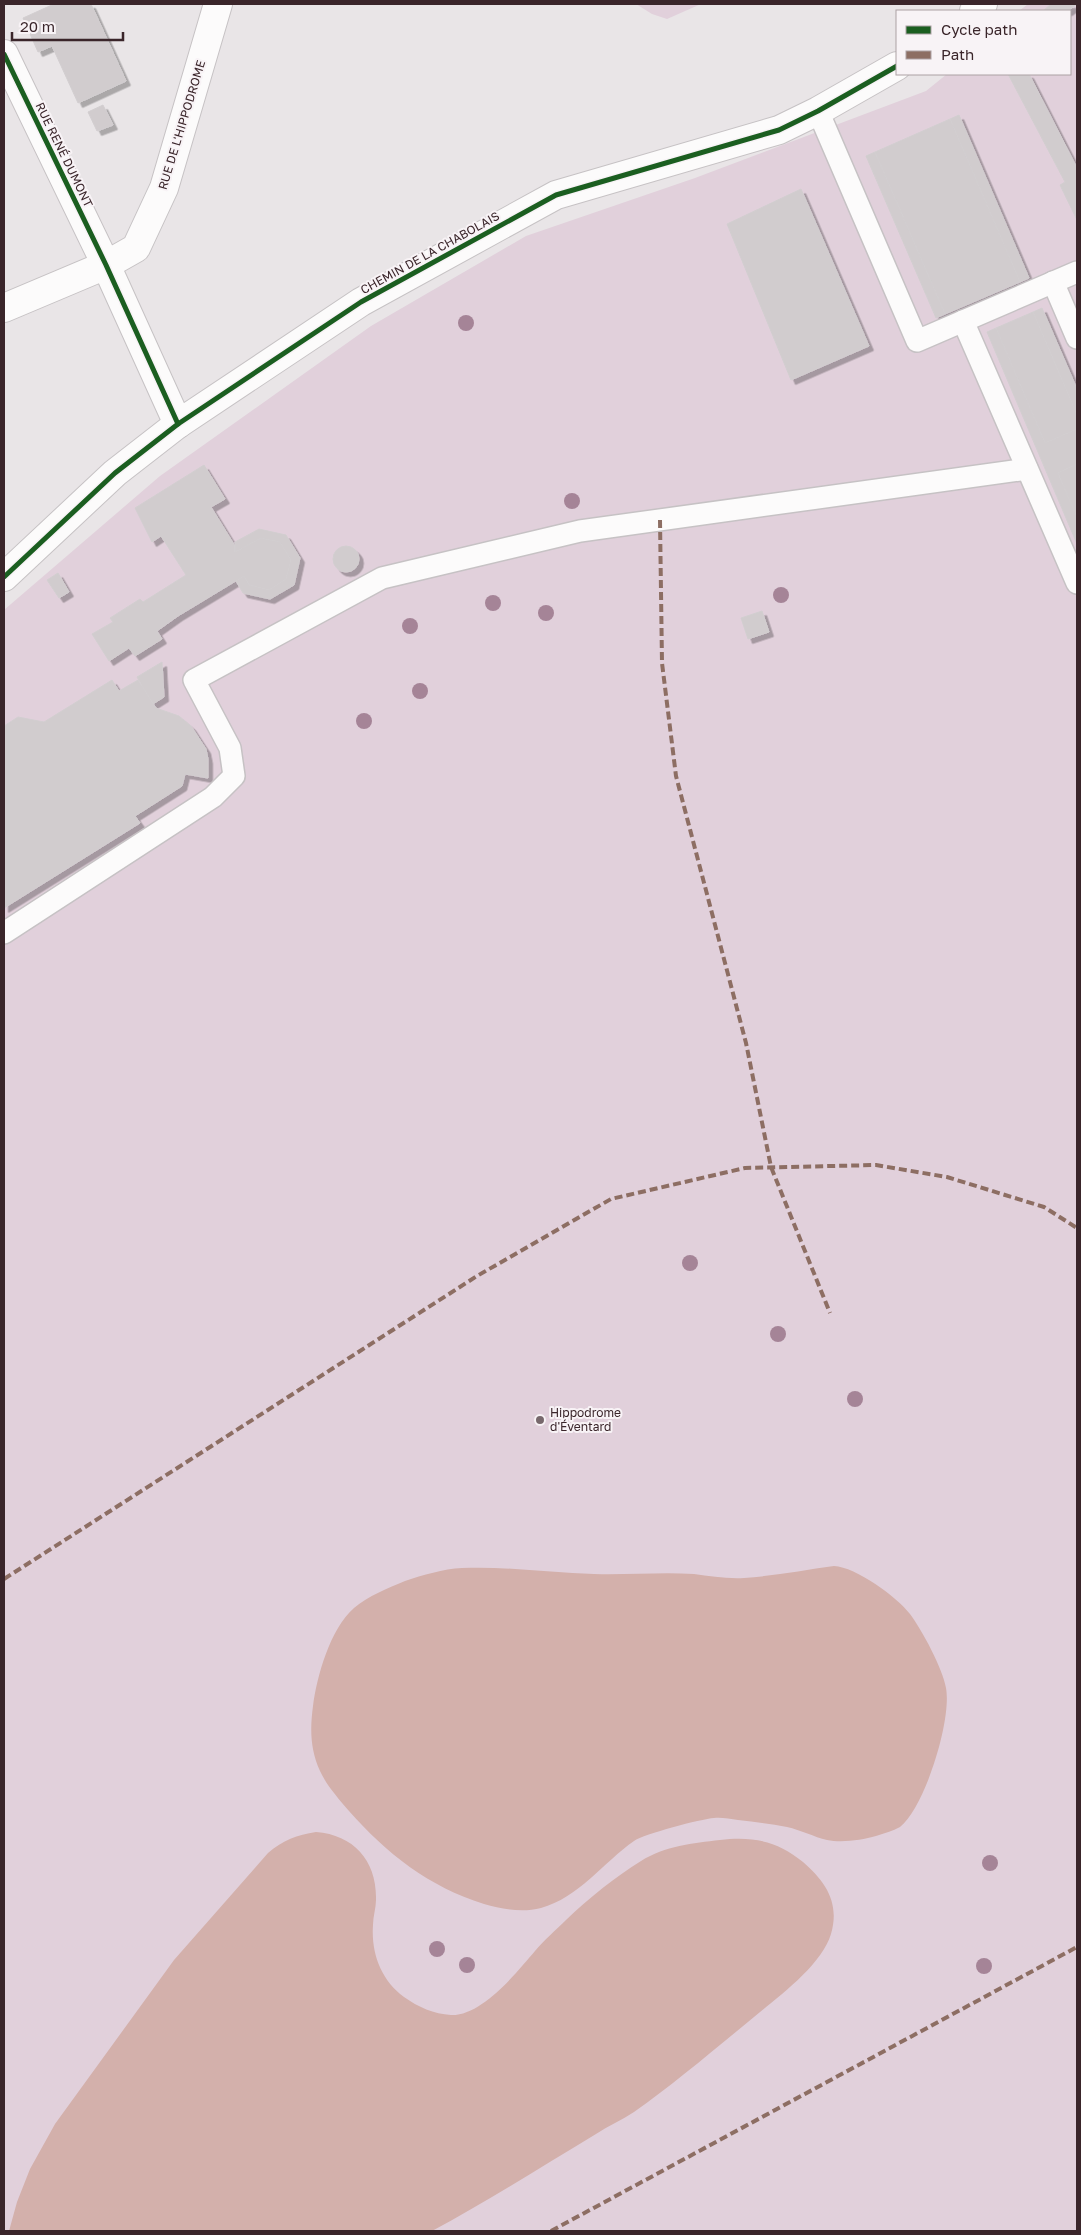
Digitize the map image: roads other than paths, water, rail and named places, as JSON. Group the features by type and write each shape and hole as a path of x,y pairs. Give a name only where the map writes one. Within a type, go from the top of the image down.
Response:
{"street":[{"name":"RUE DE L'HIPPODROME","path":"4,308 106,265 136,248 164,188 218,4"},
{"name":"RUE RENÉ DUMONT","path":"4,54 106,265 178,424"},
{"name":"CHEMIN DE LA CHABOLAIS","path":"4,577 116,473 178,424 361,302 556,195 779,130 818,112 896,67"}],"lane":[{"path":"818,112 917,341 1077,272"},
{"path":"1053,282 1077,338"},
{"path":"963,321 1077,583"},
{"path":"4,933 213,797 234,776 230,748 194,680 382,578 580,531 1027,469"}],"place":[{"name":"Hippodrome d'Éventard","path":"540,1420"}]}
